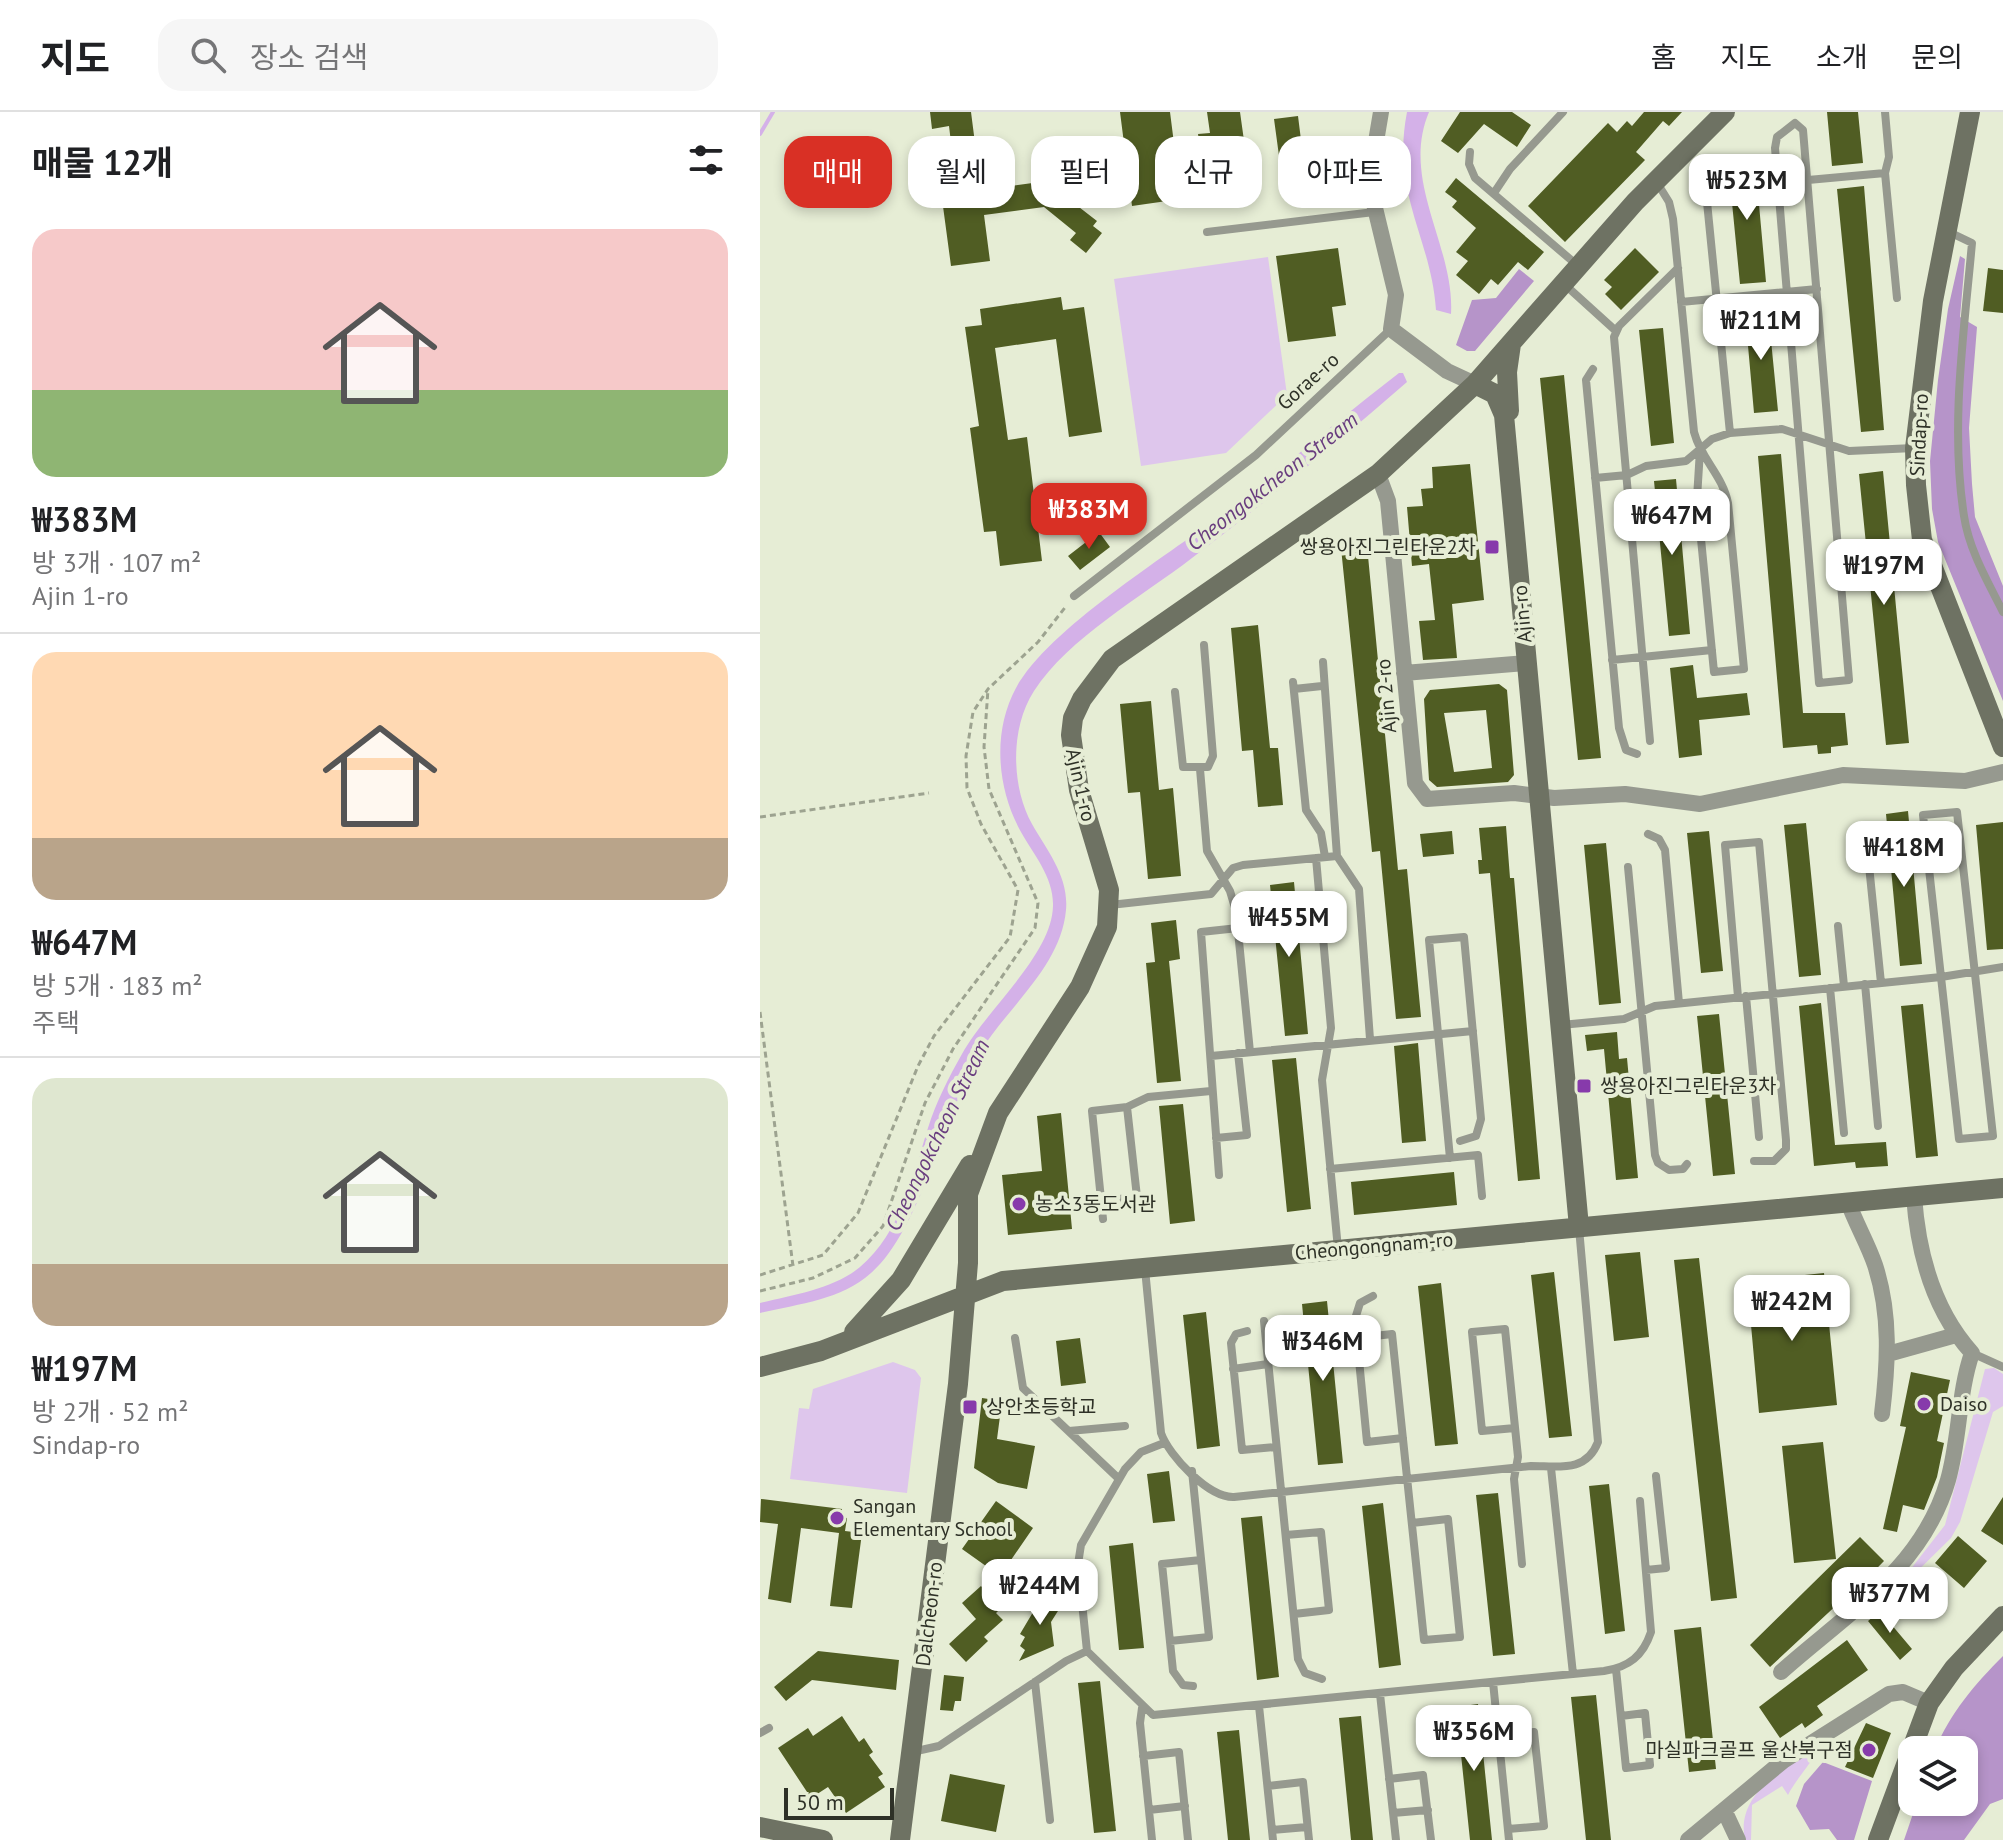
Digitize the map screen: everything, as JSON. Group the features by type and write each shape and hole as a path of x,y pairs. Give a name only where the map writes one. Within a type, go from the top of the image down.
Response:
{"street":[{"path":"1381,112 1369,172 1374,212 1396,295 1391,329 1447,371 1475,384 1577,265 1725,112"},
{"name":"Sindap-ro","path":"1970,112 1933,301 1915,448 1922,540 2003,747"},
{"path":"1508,455 1507,372 1511,342"},
{"name":"Ajin-ro","path":"1475,384 1495,394 1503,406 1579,1227"},
{"name":"Ajin 1-ro","path":"966,1293 968,1194 986,1142 1030,1060 1055,1030 1095,962 1105,936 1110,905 1102,861 1072,758 1073,718 1088,688 1112,659 1378,474 1475,384"},
{"name":"Ajin 2-ro","path":"1378,474 1388,501 1415,783 1422,796 1434,800 1514,793 1539,796"},
{"path":"1404,673 1527,663"},
{"path":"1539,796 1564,798 1625,794 1666,802 1708,803 1834,776 1868,774 1965,781 2003,772"},
{"path":"839,1344 876,1312 901,1280 986,1142"},
{"name":"Cheongongnam-ro","path":"760,1367 839,1344 1003,1281 2003,1188"},
{"path":"1781,1672 1891,1576 1930,1529 1949,1476 1960,1401 1972,1353 1943,1314 1927,1269 1914,1196"},
{"path":"1848,1202 1880,1282 1888,1354 1882,1414"},
{"name":"Dalcheon-ro","path":"900,1840 958,1384 966,1293"},
{"path":"1888,1354 1956,1335"},
{"path":"1878,1840 1929,1703 1954,1668 2003,1616"},
{"path":"1688,1840 1783,1761 1889,1694 1903,1692 1929,1703"},
{"path":"1724,1810 1738,1840"},
{"path":"760,1827 823,1840"}],"lane":[{"path":"1494,193 1510,169 1560,116 1546,112"},
{"path":"1885,112 1889,157 1885,173 1897,298"},
{"path":"1792,124 1801,125 1803,130 1817,289 1849,680 1819,683 1775,148 1777,137 1792,124"},
{"path":"1470,152 1471,171 1577,265"},
{"path":"1808,180 1885,173"},
{"path":"1656,181 1672,210 1692,419 1700,450 1697,498 1714,672 1744,669 1728,503 1722,482 1700,450"},
{"path":"1707,202 1730,433"},
{"path":"1207,232 1374,212"},
{"path":"1947,231 1972,243 1960,428 1964,519 1975,553 2003,612"},
{"path":"1616,331 1678,268"},
{"path":"1562,282 1616,331 1650,741"},
{"path":"1681,302 1817,289"},
{"name":"Gorae-ro","path":"1074,596 1256,455 1391,329"},
{"path":"1593,369 1586,380 1621,741 1626,750 1637,754"},
{"path":"1595,478 1627,475 1646,466 1686,461 1712,439 1730,433 1782,429 1861,452 1915,448"},
{"path":"1175,692 1182,764 1186,769 1211,765 1213,756 1204,645"},
{"path":"1612,660 1712,650"},
{"path":"1323,662 1322,686 1337,856 1359,889 1370,1039"},
{"path":"1322,686 1294,686 1306,810 1321,833 1331,1028 1322,1080 1338,1250"},
{"path":"1200,769 1207,851 1234,901 1250,1052"},
{"path":"1957,812 1970,953 1975,969 1993,1136 1959,1139 1923,815 1957,812"},
{"path":"1648,834 1659,839 1665,850 1679,1003"},
{"path":"1754,1161 1774,1161 1786,1149 1759,842 1725,845 1759,1137"},
{"path":"1867,846 1881,983"},
{"path":"1110,905 1204,896 1216,891 1238,866 1337,856"},
{"path":"1628,867 1655,1155 1669,1170 1683,1169 1687,1164"},
{"path":"1838,926 1844,986"},
{"path":"1219,1175 1201,932 1238,928"},
{"path":"1450,1158 1429,940 1464,937 1481,1126 1476,1136 1460,1141"},
{"path":"1559,1025 1624,1019 1642,1011 1679,1003 1941,977 1975,969 2003,967"},
{"path":"1865,984 1878,1126"},
{"path":"1830,988 1844,1133"},
{"path":"1211,1056 1473,1031"},
{"path":"1216,1138 1247,1135 1238,1053"},
{"path":"1103,1219 1092,1111 1127,1107 1148,1097 1211,1091"},
{"path":"1101,1201 1137,1197 1127,1107"},
{"path":"1330,1169 1478,1155 1482,1196"},
{"path":"1145,1268 1164,1443 1223,1497 1516,1468 1551,1468 1579,1463 1598,1442 1579,1227"},
{"path":"1373,1296 1366,1297 1356,1310 1367,1442 1403,1438"},
{"path":"1264,1321 1301,1668 1310,1678 1322,1679"},
{"path":"1515,1428 1482,1431 1472,1332 1505,1329 1515,1428 1514,1479 1522,1564"},
{"path":"1247,1331 1233,1338 1233,1369 1242,1450 1276,1447"},
{"path":"1357,1338 1392,1334 1424,1640 1460,1637 1448,1519 1412,1523"},
{"path":"1015,1338 1023,1388 1118,1478"},
{"path":"1972,1353 2003,1367"},
{"path":"1233,1369 1268,1364"},
{"path":"1069,1431 1125,1426"},
{"path":"1164,1443 1141,1452 1118,1478 1079,1554 1087,1651 1142,1708 1161,1715 1616,1669 1635,1659 1651,1632 1640,1501"},
{"path":"1551,1468 1573,1674"},
{"path":"1170,1641 1209,1637 1192,1471"},
{"path":"1646,1570 1666,1568 1656,1476"},
{"path":"1286,1535 1321,1532 1329,1610 1294,1614"},
{"path":"1193,1686 1183,1685 1175,1677 1162,1564 1201,1560"},
{"path":"911,1752 939,1746 1087,1651"},
{"path":"1616,1669 1626,1768 1650,1765 1645,1713 1621,1716"},
{"path":"1035,1682 1050,1820"},
{"path":"1493,1682 1509,1840"},
{"path":"1380,1694 1396,1840"},
{"path":"1259,1706 1273,1835 1307,1827"},
{"path":"1142,1708 1143,1756 1152,1840"},
{"path":"1499,1736 1534,1732 1544,1826 1508,1829"},
{"path":"1143,1756 1179,1752 1188,1840"},
{"path":"1389,1779 1423,1775 1431,1840"},
{"path":"1268,1786 1303,1782 1309,1840"},
{"path":"1149,1810 1185,1806"},
{"path":"1393,1813 1428,1810"}],"path":[{"path":"760,1275 823,1255 858,1213 928,1046 969,987 1010,937 1016,919 1018,890 981,824 967,788 966,756 973,712 988,689 1038,642 1074,596"},
{"path":"760,1291 813,1278 855,1258 883,1226 925,1103 953,1049 1035,928 1038,903 989,789 984,747 988,689"},
{"path":"760,817 929,793"},
{"path":"760,1012 793,1266"}],"shaded area":[{"path":"1960,256 1965,259 1960,317 1977,327 1969,428 1975,517 2003,586 2003,701 1938,542 1932,509 1930,461 1938,380 1948,309"},
{"path":"1268,257 1287,395 1226,453 1141,466 1114,279"},
{"path":"1519,269 1534,281 1475,351 1467,351 1456,345 1472,300 1496,298"},
{"path":"893,1362 915,1370 921,1378 907,1493 790,1479 799,1408 809,1409 813,1389"},
{"path":"1994,1368 2003,1374 2003,1406 1993,1412 1960,1522 1951,1538 1885,1603 1880,1598 1910,1570 1945,1525 1985,1369"},
{"path":"2003,1656 2003,1799 1990,1804 1964,1840 1904,1840 1912,1816 1978,1816 1978,1736 1942,1736 1964,1700"},
{"path":"1818,1747 1788,1795 1782,1786 1752,1805 1751,1840 1745,1840 1744,1824 1755,1796 1778,1773"},
{"path":"1823,1762 1872,1781 1854,1840 1837,1840 1829,1829 1810,1830 1796,1806 1804,1784"}],"water":[{"path":"1407,112 1429,112 1422,138 1421,163 1424,188 1445,263 1451,314 1436,310 1433,284 1411,202 1411,136 1404,136"},
{"name":"Cheongokcheon Stream","path":"1399,373 1403,373 1407,382 1247,515 1086,636 1066,653 1034,691 1026,706 1017,739 1017,775 1025,809 1056,865 1064,887 1066,910 1054,950 1044,968 979,1054 918,1201 888,1254 859,1282 833,1295 760,1313 760,1303 812,1290 850,1275 886,1238 903,1203 931,1118 952,1072 973,1037 1030,963 1050,925 1053,906 1050,886 1013,815 1000,760 1003,723 1016,688 1032,665 1081,618 1244,497"}],"building":[{"path":"930,112 971,112 974,136 950,136 949,126 932,129"},
{"path":"1120,112 1170,112 1173,136 1155,136 1155,203 1139,205 1139,136 1123,136"},
{"path":"1207,112 1240,112 1243,136 1198,136 1210,133"},
{"path":"1460,112 1512,112 1531,125 1517,147 1484,124 1458,153 1441,141"},
{"path":"1644,112 1682,112 1669,126 1663,121 1636,152 1645,160 1565,242 1528,206 1608,123 1617,132 1627,121 1632,126"},
{"path":"1827,112 1858,112 1863,163 1832,166"},
{"path":"1298,116 1300,136 1278,136 1278,148 1274,119"},
{"path":"1755,160 1766,282 1740,284 1728,162"},
{"path":"1456,178 1544,252 1528,270 1518,262 1498,285 1491,279 1479,294 1456,275 1468,261 1456,252 1476,228 1452,207 1457,201 1445,192"},
{"path":"1031,183 1031,208 1036,208 984,215 990,261 951,266 943,208 1015,208 1015,185"},
{"path":"1864,186 1884,430 1861,432 1837,189"},
{"path":"1045,208 1080,208 1097,221 1093,226 1102,233 1086,253 1070,240 1076,233"},
{"path":"1338,248 1346,305 1332,307 1336,336 1288,342 1276,256"},
{"path":"1635,248 1659,272 1621,310 1605,294 1612,287 1604,280"},
{"path":"1988,268 2003,270 2003,313 1983,311"},
{"path":"1061,297 1063,310 1084,307 1102,432 1069,437 1056,339 995,348 1008,440 1027,437 1042,561 1000,566 996,531 984,532 970,428 979,426 965,327 982,325 980,309"},
{"path":"1768,310 1778,411 1754,413 1745,312"},
{"path":"1663,328 1674,443 1651,446 1639,330"},
{"path":"1564,375 1601,758 1578,760 1540,378"},
{"path":"1781,454 1803,713 1845,713 1848,745 1831,747 1831,753 1818,754 1817,745 1783,748 1758,456"},
{"path":"1470,464 1484,600 1452,604 1457,658 1423,660 1419,621 1435,620 1429,564 1412,566 1407,507 1423,506 1421,489 1433,488 1432,467"},
{"path":"1883,471 1909,743 1886,745 1859,474"},
{"path":"1676,479 1690,634 1669,636 1654,481"},
{"path":"1099,532 1110,547 1080,570 1068,556"},
{"path":"1366,535 1398,870 1407,869 1421,1017 1396,1019 1380,851 1372,852 1340,538"},
{"path":"1258,625 1270,748 1278,748 1283,805 1258,807 1253,750 1242,751 1231,628"},
{"path":"1693,665 1697,698 1747,693 1750,715 1699,720 1702,755 1679,758 1670,668"},
{"path":"1499,684 1507,690 1514,775 1508,782 1437,787 1429,780 1424,699 1430,690","holes":["1486,710 1492,768 1454,772 1444,713"]},
{"path":"1151,701 1159,790 1173,788 1181,876 1148,879 1140,792 1128,793 1120,704"},
{"path":"1908,811 1922,964 1900,966 1886,814"},
{"path":"2003,822 2003,949 1987,950 1976,825"},
{"path":"1806,823 1821,975 1799,977 1784,825"},
{"path":"1506,826 1510,878 1514,878 1540,1179 1518,1181 1490,873 1479,874 1478,860 1482,860 1479,828"},
{"path":"1452,831 1454,854 1423,857 1420,834"},
{"path":"1709,831 1723,971 1701,973 1687,833"},
{"path":"1606,843 1621,1003 1599,1005 1584,845"},
{"path":"1294,882 1308,1034 1285,1036 1270,885"},
{"path":"1176,920 1180,959 1169,961 1181,1081 1157,1083 1146,963 1155,962 1151,923"},
{"path":"1821,1003 1835,1145 1886,1142 1888,1166 1856,1168 1855,1162 1814,1166 1799,1006"},
{"path":"1923,1004 1938,1156 1916,1158 1901,1006"},
{"path":"1719,1014 1735,1174 1713,1176 1697,1016"},
{"path":"1617,1032 1619,1059 1627,1058 1638,1178 1616,1180 1604,1049 1587,1051 1585,1035"},
{"path":"1418,1043 1426,1141 1402,1143 1394,1046"},
{"path":"1296,1058 1311,1209 1287,1212 1272,1060"},
{"path":"1183,1104 1195,1221 1170,1224 1159,1106"},
{"path":"1061,1113 1072,1229 1008,1235 1002,1175 1042,1171 1037,1116"},
{"path":"1454,1172 1457,1205 1354,1215 1351,1182"},
{"path":"1640,1252 1649,1337 1614,1341 1605,1255"},
{"path":"1699,1258 1737,1598 1711,1601 1674,1260"},
{"path":"1554,1272 1572,1436 1549,1438 1531,1275"},
{"path":"1824,1273 1837,1405 1759,1413 1747,1281"},
{"path":"1441,1283 1458,1444 1435,1446 1418,1286"},
{"path":"1327,1301 1343,1463 1318,1465 1302,1304"},
{"path":"1206,1312 1220,1446 1197,1449 1183,1315"},
{"path":"1080,1338 1086,1383 1061,1386 1056,1341"},
{"path":"1911,1372 1950,1380 1937,1441 1944,1443 1937,1477 1924,1510 1903,1505 1897,1532 1883,1529 1906,1427 1900,1426"},
{"path":"982,1398 1002,1401 997,1439 1035,1446 1027,1489 998,1483 974,1468"},
{"path":"1823,1442 1836,1559 1794,1563 1782,1446"},
{"path":"1169,1471 1175,1521 1153,1523 1147,1474"},
{"path":"1609,1484 1625,1631 1605,1634 1589,1486"},
{"path":"1498,1493 1515,1654 1493,1656 1476,1495"},
{"path":"2003,1497 2003,1545 1981,1531"},
{"path":"761,1499 842,1509 841,1517 847,1518 845,1531 862,1533 852,1608 830,1606 839,1533 801,1528 791,1603 768,1599 778,1524 760,1522"},
{"path":"996,1501 1033,1528 1000,1576 962,1549"},
{"path":"1383,1503 1401,1665 1379,1668 1362,1506"},
{"path":"1262,1516 1279,1677 1257,1680 1241,1518"},
{"path":"1958,1536 1987,1561 1964,1588 1935,1563"},
{"path":"1860,1537 1884,1561 1844,1602 1842,1600 1770,1667 1750,1645"},
{"path":"1133,1543 1144,1648 1119,1650 1109,1546"},
{"path":"981,1586 1001,1608 996,1613 1003,1620 984,1637 988,1641 966,1662 949,1644 976,1619 962,1603"},
{"path":"1045,1592 1063,1603 1051,1622 1054,1646 1019,1661 1025,1650 1020,1646 1025,1637 1020,1634"},
{"path":"1880,1611 1912,1649 1900,1660 1868,1621"},
{"path":"1701,1627 1716,1769 1689,1772 1674,1630"},
{"path":"1847,1640 1868,1670 1817,1706 1823,1715 1805,1728 1802,1723 1780,1738 1759,1707"},
{"path":"818,1651 899,1660 896,1690 812,1680 786,1701 774,1687"},
{"path":"944,1675 964,1677 961,1701 955,1701 953,1711 940,1710"},
{"path":"1100,1681 1116,1831 1094,1833 1078,1683"},
{"path":"1596,1695 1611,1840 1586,1840 1571,1697"},
{"path":"1478,1704 1492,1840 1470,1840 1456,1707"},
{"path":"842,1716 859,1742 864,1738 873,1752 869,1755 883,1774 878,1777 885,1787 846,1813 828,1787 811,1798 778,1748 808,1728 813,1736"},
{"path":"1361,1716 1373,1840 1351,1840 1339,1718"},
{"path":"1866,1723 1891,1733 1873,1778 1845,1767"},
{"path":"1239,1730 1250,1840 1228,1840 1217,1732"},
{"path":"950,1774 1005,1785 996,1832 941,1821"}],"waterway":[{"path":"760,134 773,112"}],"place":[{"name":"쌍용아진그린타운2차","path":"1492,547"},
{"name":"쌍용아진그린타운3차","path":"1584,1086"},
{"name":"농소3동도서관","path":"1019,1204"},
{"name":"Daiso","path":"1924,1404"},
{"name":"상안초등학교","path":"970,1407"},
{"name":"Sangan Elementary School","path":"837,1518"},
{"name":"마실파크골프 울산북구점","path":"1869,1750"}]}
